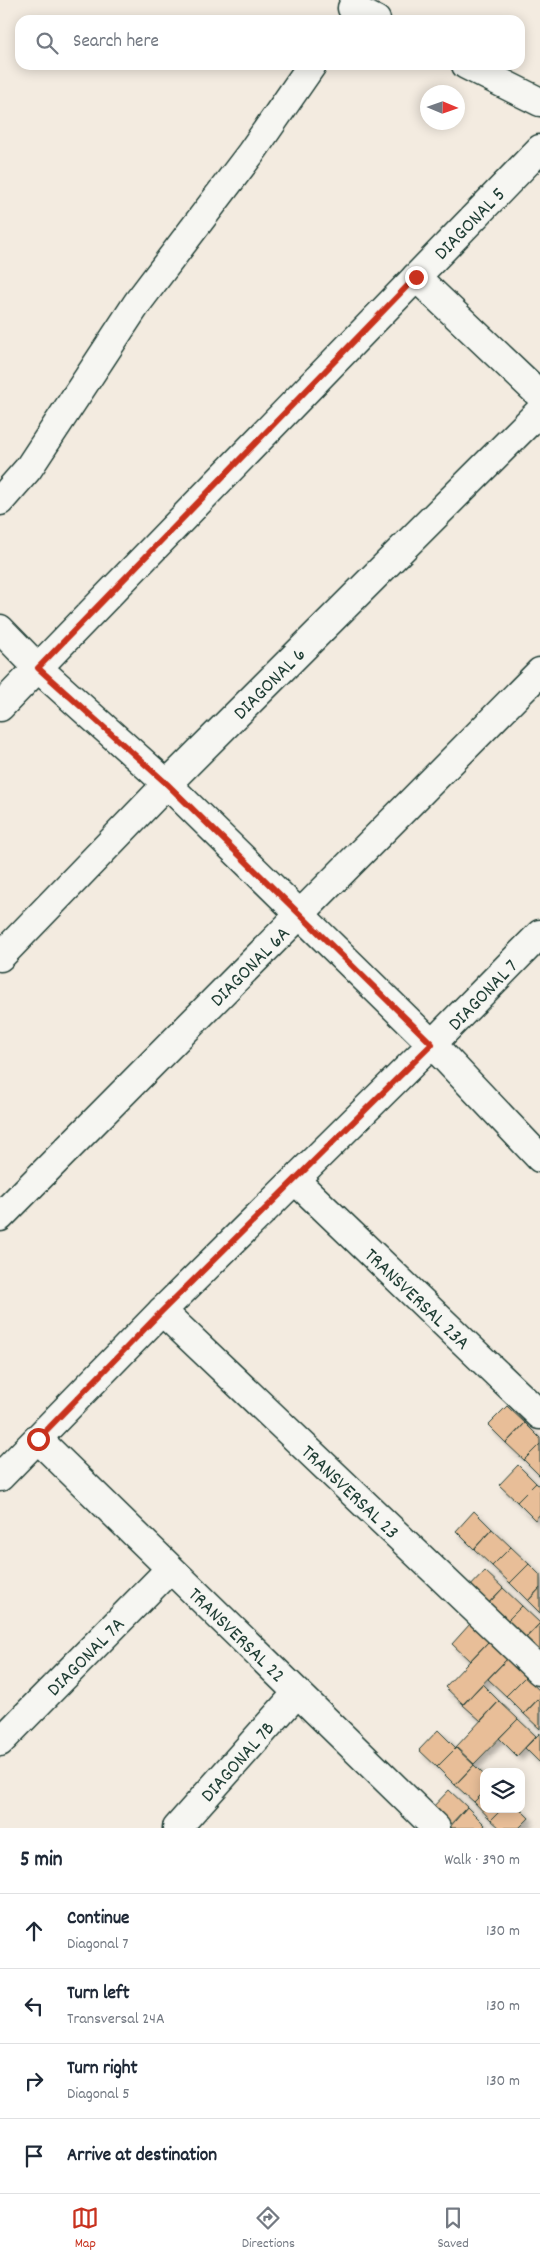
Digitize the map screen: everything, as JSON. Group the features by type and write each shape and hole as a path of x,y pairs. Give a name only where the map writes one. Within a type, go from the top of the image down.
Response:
{"street":[{"path":"350,9 364,15"},
{"path":"0,501 28,468 138,302 251,153 309,70"},
{"path":"476,70 540,102"},
{"name":"DIAGONAL 5","path":"0,707 540,149"},
{"path":"416,277 540,396"},
{"name":"DIAGONAL 6","path":"0,957 167,784 540,411"},
{"path":"0,629 38,668 167,784 432,1044 540,1158"},
{"name":"DIAGONAL 6A","path":"0,1217 540,672"},
{"name":"DIAGONAL 7","path":"0,1477 162,1311 296,1181 540,934"},
{"name":"TRANSVERSAL 23A","path":"296,1181 540,1416"},
{"name":"TRANSVERSAL 23","path":"162,1311 540,1671"},
{"name":"TRANSVERSAL 22","path":"38,1439 436,1828"},
{"name":"DIAGONAL 7A","path":"0,1742 170,1569"},
{"name":"DIAGONAL 7B","path":"177,1828 297,1693"}],"building":[{"path":"507,1406 525,1423 506,1443 488,1425"},
{"path":"525,1423 540,1438 540,1444 524,1460 506,1443"},
{"path":"540,1444 540,1476 524,1460"},
{"path":"518,1465 536,1483 517,1502 499,1485"},
{"path":"536,1483 540,1487 540,1514 535,1520 517,1502"},
{"path":"474,1511 492,1529 474,1549 456,1531"},
{"path":"492,1529 511,1547 492,1566 474,1549"},
{"path":"511,1547 529,1564 510,1583 492,1566"},
{"path":"529,1564 540,1575 540,1588 528,1601 510,1583"},
{"path":"485,1571 503,1588 484,1608 467,1590"},
{"path":"503,1588 522,1606 502,1626 484,1608"},
{"path":"540,1588 540,1613 528,1601"},
{"path":"522,1606 540,1623 521,1643 502,1626"},
{"path":"540,1623 540,1659 521,1643"},
{"path":"470,1624 488,1642 470,1661 452,1644"},
{"path":"488,1642 507,1659 463,1704 445,1687"},
{"path":"507,1659 525,1677 506,1696 488,1679"},
{"path":"525,1677 540,1691 540,1697 524,1714 506,1696"},
{"path":"482,1684 499,1701 481,1721 463,1705"},
{"path":"540,1697 540,1729 524,1714"},
{"path":"499,1701 518,1719 474,1764 456,1747"},
{"path":"518,1719 536,1736 517,1756 499,1738"},
{"path":"438,1730 456,1748 437,1767 419,1750"},
{"path":"540,1733 540,1763 525,1748"},
{"path":"456,1748 474,1765 455,1785 437,1767"},
{"path":"474,1765 480,1771 480,1796 474,1802 455,1785"},
{"path":"449,1790 467,1807 448,1827 430,1810"},
{"path":"480,1796 480,1808 474,1802"},
{"path":"467,1807 485,1825 482,1828 449,1828"},
{"path":"484,1813 498,1813 491,1820"},
{"path":"498,1813 524,1813 529,1818 519,1828 500,1828 491,1820"}],"route":[{"path":"38,1439 162,1311 296,1181 432,1044 167,784 38,668 416,277"}]}
